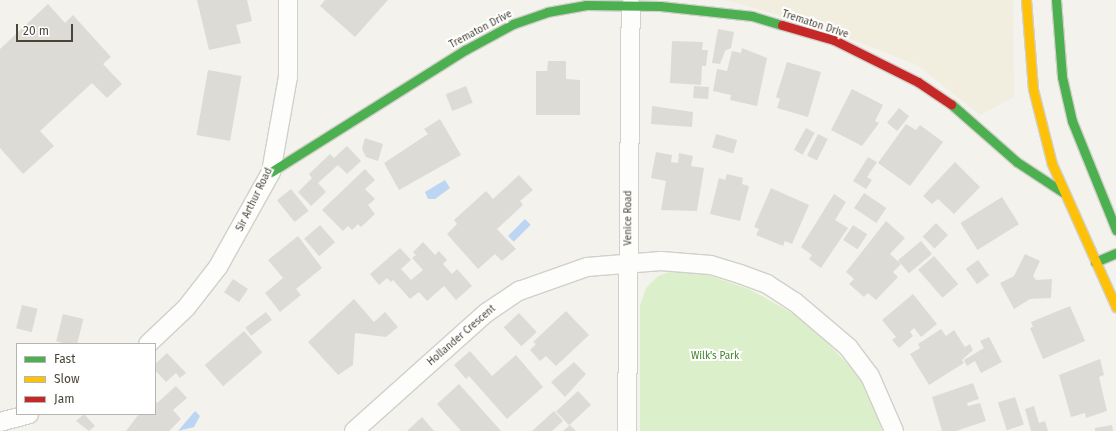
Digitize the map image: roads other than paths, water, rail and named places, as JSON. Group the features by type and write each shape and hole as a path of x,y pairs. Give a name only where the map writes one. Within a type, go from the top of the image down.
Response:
{"street":[{"name":"Sir Arthur Road","path":"149,343 186,308 218,267 271,172 288,77 288,0"},
{"path":"1026,0 1033,89 1052,164 1116,307"},
{"path":"1056,0 1062,76 1072,121 1116,230"},
{"name":"Trematon Drive","path":"271,172 465,50 513,24 547,12 586,5 631,5 705,8 752,16 834,40 918,82 954,106 1017,162 1064,193"},
{"name":"Venice Road","path":"627,431 631,5"},
{"path":"1095,262 1116,253"},
{"name":"Hollander Crescent","path":"354,431 486,313 518,291 587,267 629,261 711,265 767,284 818,320 848,346 870,376 894,431"},
{"path":"0,422 25,415"}],"water":[{"path":"445,180 450,188 435,199 428,199 425,192"},
{"path":"525,219 531,225 514,242 508,236"},
{"path":"195,411 200,416 194,427 178,431"}],"park label":[{"name":"Wilk's Park","path":"715,357"}]}
